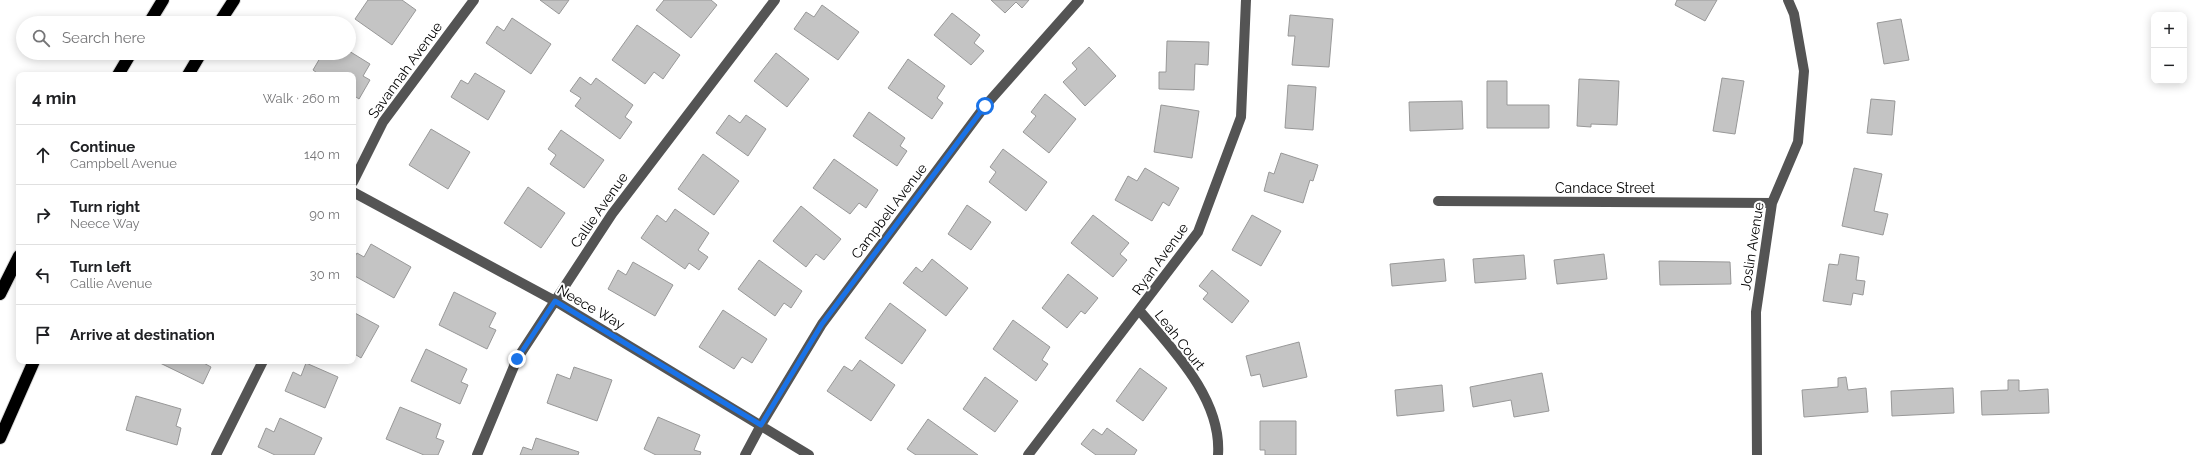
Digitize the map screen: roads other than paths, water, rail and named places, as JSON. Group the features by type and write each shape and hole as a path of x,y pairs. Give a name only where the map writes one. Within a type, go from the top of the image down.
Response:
{"highway":[{"path":"153,16 163,0"},
{"path":"224,16 234,0"},
{"path":"120,72 127,60"},
{"path":"190,72 197,60"},
{"path":"0,294 16,262"},
{"path":"0,438 33,364"}],"street":[{"name":"Savannah Avenue","path":"356,176 383,122 474,0"},
{"name":"Callie Avenue","path":"477,455 517,359 612,214 775,0"},
{"name":"Campbell Avenue","path":"745,455 761,425 822,324 841,298 985,106 1079,0"},
{"name":"Ryan Avenue","path":"1028,455 1198,232 1241,117 1246,0"},
{"name":"Joslin Avenue","path":"1757,455 1756,312 1772,203 1798,142 1804,71 1794,14 1788,0"},
{"name":"Neece Way","path":"356,194 555,301 809,455"},
{"name":"Candace Street","path":"1438,201 1772,203"},
{"name":"Leah Court","path":"1139,310 1187,367 1208,404 1219,444 1218,455"},
{"path":"216,455 262,364"}]}
